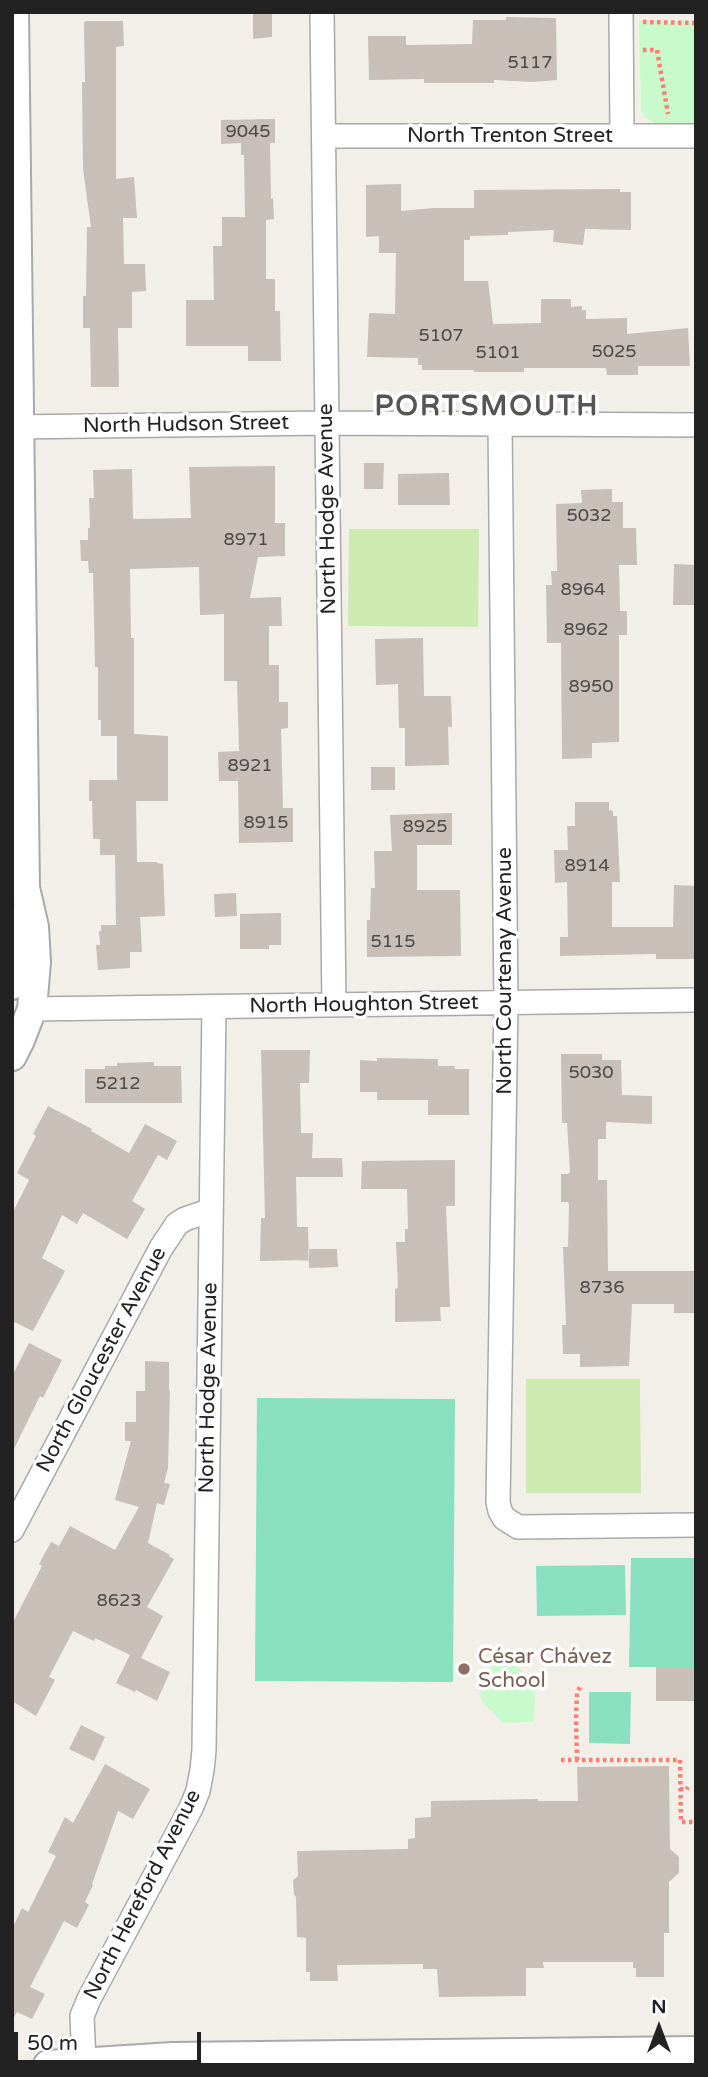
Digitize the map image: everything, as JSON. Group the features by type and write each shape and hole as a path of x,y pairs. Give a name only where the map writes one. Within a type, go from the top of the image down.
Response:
{"street":[{"path":"12,1056 32,1009 36,962 34,928 25,888 16,427 14,12"},
{"name":"North Hodge Avenue","path":"322,12 334,1005"},
{"path":"621,17 622,135"},
{"name":"North Trenton Street","path":"324,136 696,136"},
{"name":"North Hudson Street","path":"16,427 327,423 696,425"},
{"name":"North Courtenay Avenue","path":"500,424 506,1003 498,1502 504,1518 518,1527 526,1528 696,1525"},
{"path":"12,985 17,929 25,888"},
{"name":"North Houghton Street","path":"32,1009 696,1000"},
{"name":"North Hodge Avenue","path":"202,1770 214,1007"},
{"name":"North Gloucester Avenue","path":"12,1530 161,1248 177,1224 211,1210"},
{"name":"North Hereford Avenue","path":"83,2062 82,2016 191,1808 202,1770"},
{"path":"48,2065 83,2062 493,2059 696,2051"}],"path":[{"path":"621,17 696,23"},
{"path":"621,49 657,50 671,136"},
{"path":"577,1760 576,1720 580,1687"},
{"path":"561,1760 680,1760 681,1822 696,1822"},
{"path":"680,1789 685,1790 688,1787"}],"green space":[{"path":"639,21 696,21 696,123 656,124 644,117 641,108"},
{"path":"349,529 479,529 478,627 348,626"},
{"path":"526,1379 640,1379 641,1493 526,1493"},
{"path":"257,1398 455,1399 453,1682 255,1681"},
{"path":"631,1558 696,1558 696,1667 629,1667"},
{"path":"625,1565 626,1615 537,1616 536,1566"},
{"path":"493,1666 517,1666 535,1685 534,1722 503,1723 481,1700 480,1677"},
{"path":"589,1692 631,1692 630,1744 589,1743"}],"building":[{"path":"253,12 272,12 272,37 253,39"},
{"path":"506,17 556,18 557,80 424,83 424,79 369,80 368,36 406,36 406,45 472,44 473,20 506,20"},
{"path":"86,21 123,21 124,46 116,47 116,179 134,177 137,218 123,218 124,264 145,264 146,291 132,292 132,328 118,328 119,387 91,387 90,328 83,328 87,227 91,227 83,169 82,82 85,82"},
{"path":"275,119 275,143 270,143 274,219 266,220 266,279 275,279 275,311 280,311 281,361 248,361 248,346 186,346 186,300 214,300 213,246 222,246 222,217 245,217 244,155 241,155 241,143 221,144 221,120"},
{"path":"401,184 401,211 474,208 474,190 620,189 620,192 631,192 631,230 585,229 583,245 553,242 554,230 470,236 470,240 464,240 464,281 488,281 493,324 541,323 541,299 571,299 571,307 582,306 582,310 586,310 586,319 627,318 627,334 688,328 690,366 638,366 638,375 607,375 606,368 524,368 524,372 474,372 422,370 422,365 418,365 418,358 367,357 369,313 395,314 396,253 379,253 379,236 366,237 366,185"},
{"path":"364,463 384,463 383,489 364,489"},
{"path":"275,466 275,523 285,523 285,556 258,557 250,598 281,597 282,626 269,626 269,665 279,665 279,702 288,702 288,728 281,729 283,808 293,808 293,842 239,843 238,781 219,781 218,752 239,751 237,681 224,681 224,614 200,615 199,567 130,569 131,638 134,638 134,734 168,736 168,801 136,801 137,862 163,864 165,916 140,917 142,952 130,952 130,968 98,970 96,945 100,945 101,925 116,925 115,855 100,855 100,839 93,839 89,780 117,780 117,736 101,736 101,720 98,720 98,667 95,667 93,573 89,573 88,561 81,561 80,540 88,540 89,498 94,498 93,470 132,469 133,519 191,518 189,467"},
{"path":"449,473 450,505 398,505 398,474"},
{"path":"612,489 612,502 623,502 623,528 636,528 637,565 619,565 620,611 627,611 627,635 619,635 619,742 592,743 592,758 562,759 561,643 547,643 546,585 552,585 551,571 557,571 556,504 582,503 581,490"},
{"path":"674,564 696,565 696,605 673,605"},
{"path":"423,638 424,696 451,696 452,727 448,727 449,765 405,766 405,728 399,728 398,684 376,685 375,639"},
{"path":"371,767 395,767 395,790 371,790"},
{"path":"575,802 609,802 609,810 613,811 613,816 617,816 620,882 612,882 612,927 673,927 674,885 696,886 696,959 656,959 656,954 560,956 560,937 568,937 567,882 555,883 554,850 568,850 567,826 575,826"},
{"path":"452,813 452,845 417,845 417,890 460,890 461,956 367,957 367,920 370,920 371,888 375,888 374,851 392,851 390,815"},
{"path":"236,893 237,916 215,917 214,894"},
{"path":"281,913 281,945 269,945 269,949 240,949 240,914"},
{"path":"261,1050 310,1050 309,1083 300,1083 301,1133 313,1133 312,1158 342,1158 343,1177 296,1177 297,1227 308,1227 309,1260 260,1261 261,1218 265,1218"},
{"path":"561,1054 602,1054 602,1060 621,1060 622,1095 652,1096 652,1124 606,1122 606,1139 598,1139 598,1180 607,1180 608,1271 696,1271 696,1313 674,1313 674,1304 632,1304 629,1366 580,1367 580,1354 563,1354 562,1325 566,1325 563,1247 568,1247 569,1205 568,1202 561,1202 561,1174 570,1172 567,1123 562,1123"},
{"path":"377,1058 438,1059 438,1066 469,1069 469,1115 428,1115 428,1100 377,1100 377,1092 360,1092 360,1060 377,1061"},
{"path":"154,1062 154,1066 181,1066 182,1103 85,1103 85,1069 105,1069 105,1066 117,1066 117,1063"},
{"path":"48,1106 92,1129 91,1131 129,1153 145,1124 177,1141 167,1160 158,1155 132,1201 145,1209 127,1239 83,1213 77,1224 62,1215 42,1258 65,1271 33,1331 12,1321 12,1214 29,1180 17,1173"},
{"path":"455,1160 455,1206 446,1206 450,1307 440,1307 441,1321 395,1322 395,1289 398,1288 396,1242 405,1242 405,1229 408,1229 407,1189 361,1189 362,1161"},
{"path":"308,1249 337,1249 338,1267 309,1268"},
{"path":"29,1343 62,1360 43,1398 40,1396 12,1453 12,1376"},
{"path":"145,1361 169,1362 168,1468 164,1483 170,1484 164,1505 157,1503 148,1543 174,1559 147,1607 163,1616 141,1658 170,1672 157,1701 136,1690 135,1692 116,1683 130,1655 73,1631 49,1677 55,1680 36,1716 12,1701 12,1624 42,1566 39,1564 51,1542 59,1546 70,1526 115,1550 139,1507 115,1500 131,1441 125,1441 125,1422 136,1422 136,1391 145,1391"},
{"path":"656,1667 696,1667 696,1701 656,1701"},
{"path":"81,1725 105,1737 94,1761 69,1749"},
{"path":"105,1764 150,1789 133,1819 118,1811 85,1902 89,1905 77,1928 64,1921 30,1987 45,1994 32,2019 17,2012 12,2021 12,1929 22,1908 28,1912 56,1856 48,1852 65,1817 73,1823"},
{"path":"669,1766 670,1849 679,1857 679,1873 669,1882 669,1933 664,1933 664,1977 636,1977 633,1962 543,1962 544,1968 526,1968 526,1996 439,1997 437,1969 423,1969 423,1964 337,1965 338,1981 310,1981 310,1972 306,1972 306,1938 297,1937 293,1880 298,1876 297,1851 408,1849 408,1839 415,1838 415,1818 431,1817 431,1801 578,1801 577,1767"}],"place":[{"name":"César Chávez School","path":"464,1669"}],"district":[{"name":"PORTSMOUTH","path":"487,408"}]}
